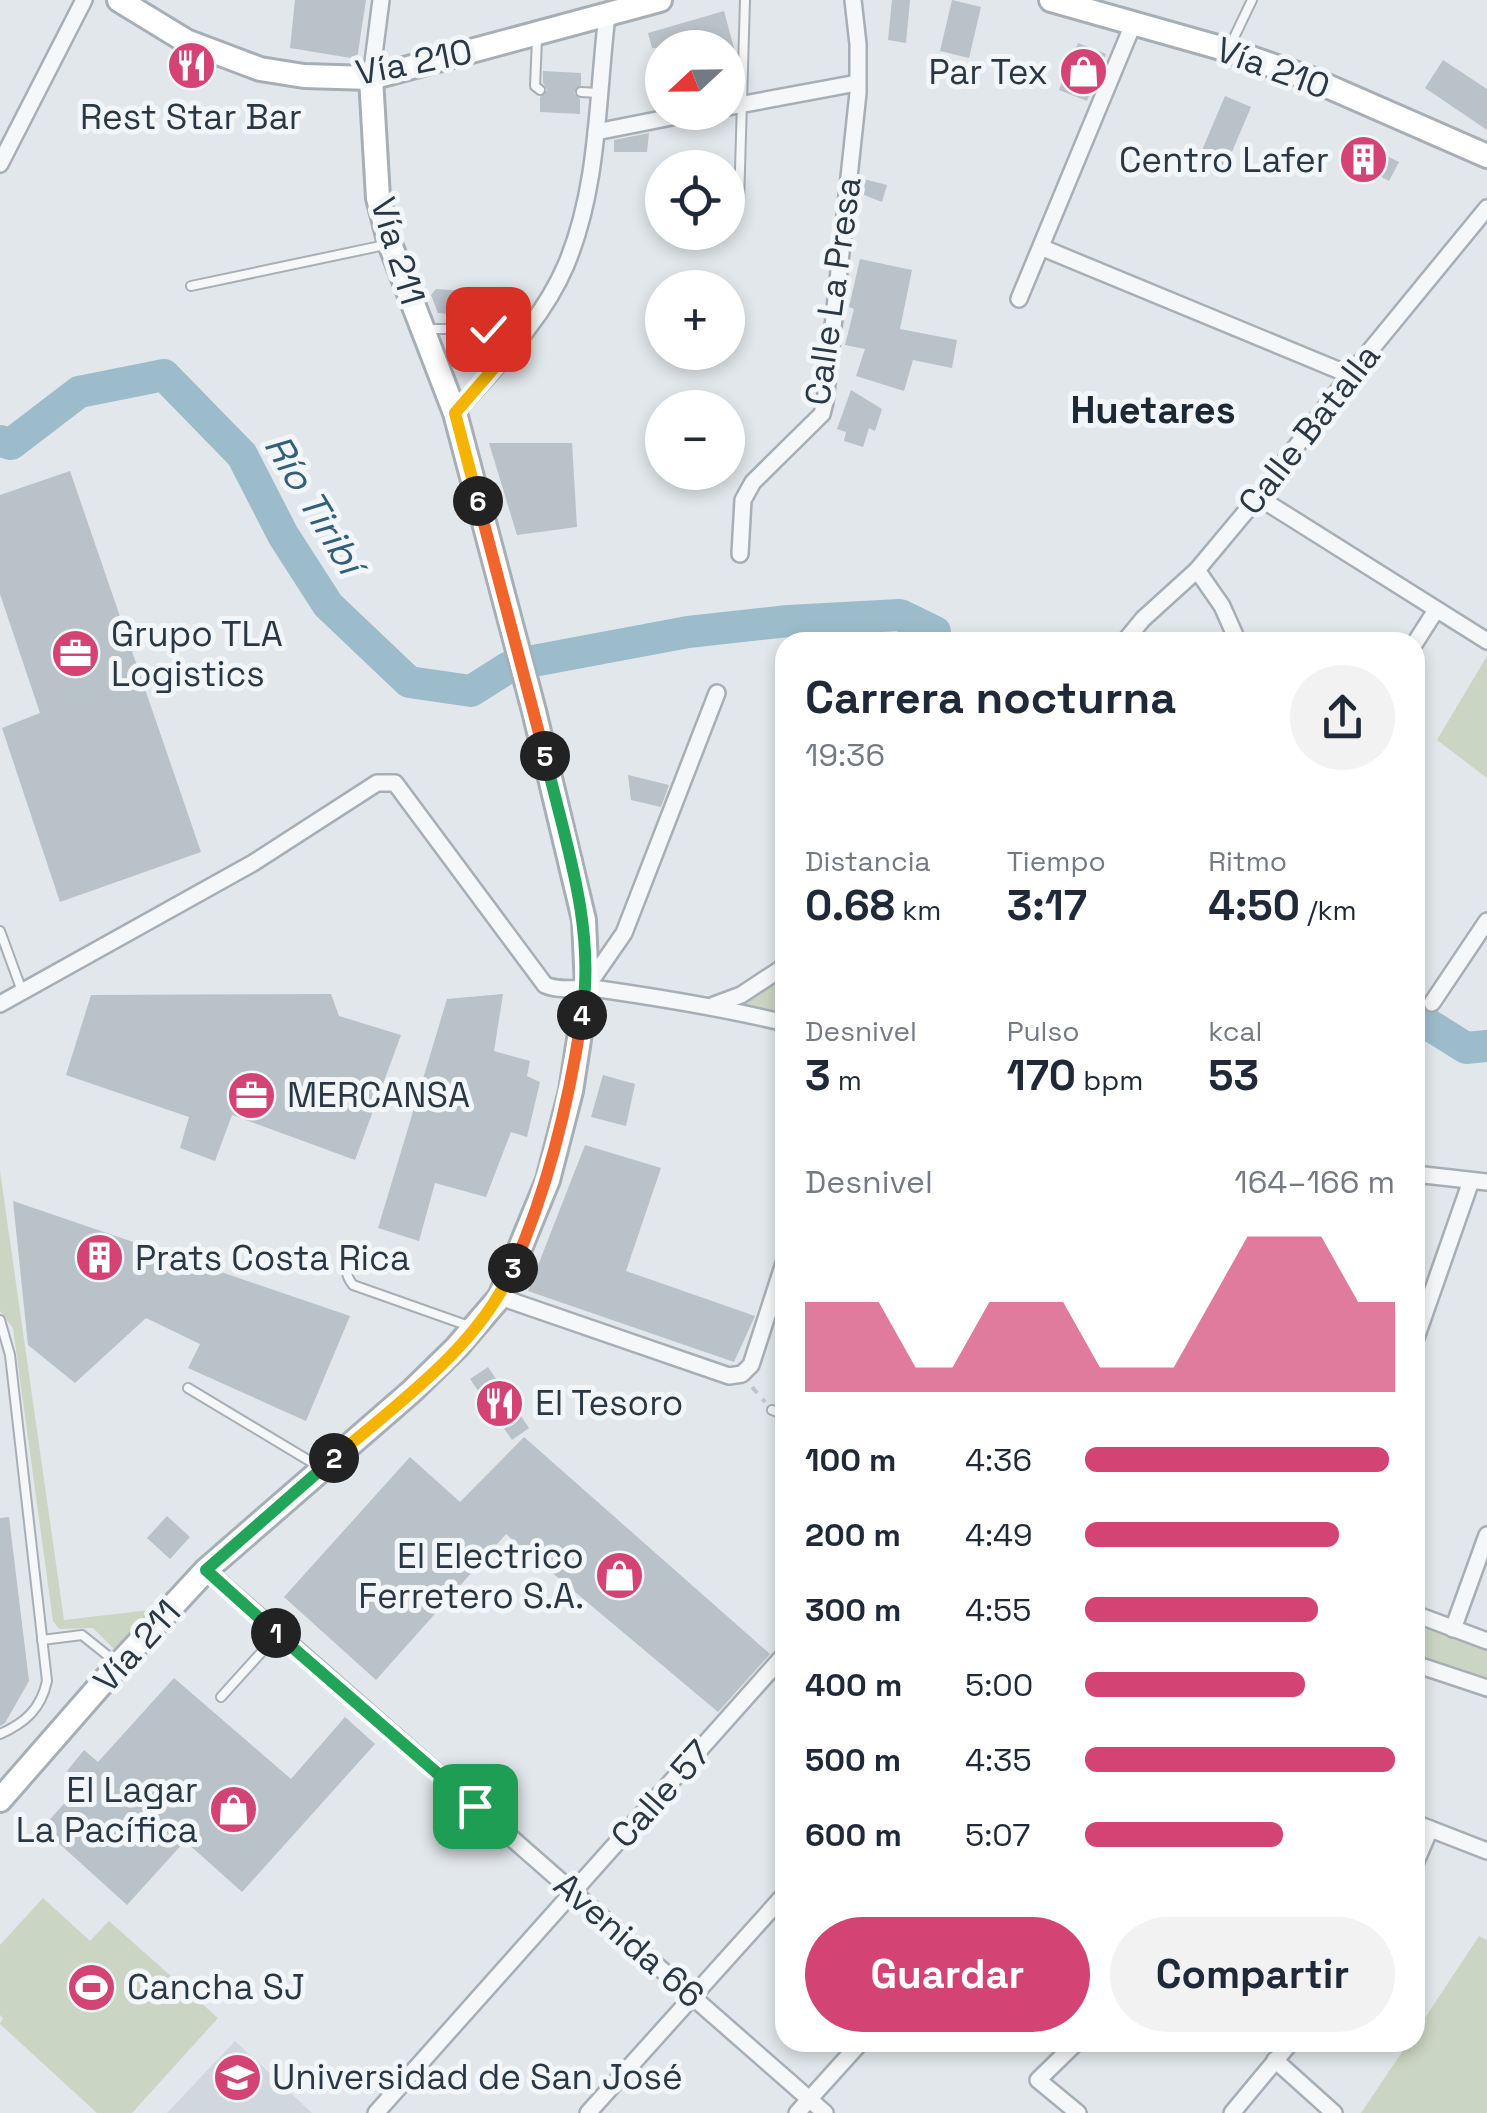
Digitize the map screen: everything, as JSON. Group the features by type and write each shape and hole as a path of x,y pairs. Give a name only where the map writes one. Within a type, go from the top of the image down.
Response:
{"main road":[{"name":"Vía 210","path":"119,0 186,40 260,69 304,76 371,78 660,0"},
{"name":"Vía 210","path":"1051,0 1228,50 1311,79 1487,156"},
{"name":"Vía 211","path":"0,1800 206,1570 412,1391 500,1298 548,1180 571,1091 586,988 584,920 534,711 455,413 390,244 378,198 371,78"}],"street":[{"path":"0,164 84,0"},
{"path":"371,78 381,0"},
{"name":"Calle La Presa","path":"740,554 743,500 748,491 765,468 822,414 826,402 858,83 853,0"},
{"path":"455,413 533,323 566,266 583,210 596,132 607,15"},
{"path":"1019,299 1134,22"},
{"path":"745,103 858,83"},
{"path":"596,132 645,122"},
{"name":"Calle Batalla","path":"1133,632 1197,570 1487,208"},
{"path":"1042,248 1350,375"},
{"path":"1258,497 1487,641"},
{"path":"1197,570 1222,606 1234,632"},
{"path":"1422,632 1436,610"},
{"path":"586,988 624,933 717,693"},
{"path":"0,1004 253,863 378,783 395,783 545,985 714,1006 775,1021"},
{"path":"1432,1003 1487,921"},
{"path":"714,1006 741,995 775,973"},
{"path":"1425,1175 1479,1182 1425,1316"},
{"path":"500,1298 736,1375 751,1365 775,1291"},
{"path":"1453,1629 1487,1535"},
{"name":"Avenida 66","path":"206,1570 825,2113"},
{"path":"1425,1618 1487,1641"},
{"name":"Calle 57","path":"376,2113 775,1665"},
{"path":"1425,1667 1487,1688"},
{"path":"1425,1827 1487,1851"},
{"path":"588,2113 775,1905"},
{"path":"797,2113 852,2052"},
{"path":"1067,2052 1038,2080 1078,2113"},
{"path":"1232,2113 1283,2052"},
{"path":"1275,2060 1334,2113"}],"lane":[{"path":"743,30 746,0"},
{"path":"1228,50 1252,0"},
{"path":"537,34 535,86 540,90"},
{"path":"580,92 599,94"},
{"path":"190,286 390,244"},
{"path":"423,329 462,329"},
{"path":"488,329 520,338"},
{"path":"0,931 22,991"},
{"path":"352,1247 345,1269 352,1286 474,1328"},
{"path":"0,1320 10,1355 47,1681 44,1695 27,1719 0,1734"},
{"path":"188,1388 322,1468"},
{"path":"42,1640 82,1635 118,1664"},
{"path":"221,1697 277,1635"}],"path":[{"path":"736,1375 772,1410"}],"shaded area":[{"name":"Universidad de San José","path":"235,2041 312,2113 167,2113"}],"green space":[{"path":"1487,656 1487,778 1437,740"},
{"path":"775,978 775,1016 733,1005"},
{"path":"0,1171 64,1620 150,1610 114,1649 93,1628 59,1629 53,1621 13,1328 0,1311"},
{"path":"1425,1627 1487,1649 1487,1678 1425,1657"},
{"name":"Cancha SJ","path":"43,1898 90,1941 109,1921 218,2018 132,2113 97,2113 0,2024 0,1945"},
{"path":"1479,1936 1487,1940 1487,2113 1361,2113 1402,2052 1425,2052 1425,2018"}],"building":[{"path":"295,0 366,0 357,59 290,48"},
{"path":"892,0 910,0 906,43 888,40"},
{"path":"952,0 981,7 969,58 940,51"},
{"path":"724,11 729,30 658,30"},
{"name":"Par Tex","path":"1078,43 1106,54 1087,101 1059,90"},
{"path":"1443,60 1487,89 1487,130 1425,88"},
{"path":"543,71 581,73 581,85 574,93 580,99 580,114 540,112 540,97 547,90"},
{"path":"1225,96 1251,107 1223,173 1197,162"},
{"path":"649,133 645,152 614,152 614,140"},
{"path":"1362,144 1399,162 1389,181 1370,171 1367,176 1349,166"},
{"path":"860,178 887,185 882,202 859,193"},
{"path":"860,259 912,270 900,329 957,340 952,368 913,360 904,391 856,376 865,349 845,345"},
{"path":"436,289 489,293 489,322 482,328 488,337 484,359 475,364 467,361 462,336 468,334 469,326 463,322 463,315 438,313 431,295"},
{"path":"851,390 882,409 875,431 869,428 863,447 844,441 846,432 837,429"},
{"path":"489,443 572,443 577,527 517,535"},
{"name":"Grupo TLA Logistics","path":"70,471 201,852 60,902 2,728 40,713 0,594 0,495"},
{"path":"628,775 669,785 661,807 631,800"},
{"name":"MERCANSA","path":"331,994 339,1016 401,1035 355,1160 232,1115 215,1161 180,1148 189,1117 66,1075 91,995"},
{"path":"503,994 494,1051 530,1061 527,1076 540,1082 527,1137 511,1132 486,1197 435,1183 419,1241 378,1228 447,999"},
{"path":"603,1075 635,1084 626,1126 591,1117"},
{"path":"585,1145 661,1168 626,1271 755,1316 734,1362 528,1291"},
{"name":"Prats Costa Rica","path":"13,1201 350,1316 306,1421 188,1368 200,1344 146,1318 75,1383 28,1345"},
{"name":"El Tesoro","path":"488,1367 529,1428 512,1440 470,1379"},
{"path":"524,1437 770,1654 718,1712 506,1534 376,1680 284,1597 410,1457 460,1502"},
{"path":"167,1516 190,1537 170,1559 147,1538"},
{"path":"9,1517 29,1681 0,1726 0,1518"},
{"name":"El Lagar La Pacífica","path":"174,1678 291,1779 345,1717 375,1744 242,1892 185,1841 127,1905 42,1828 82,1784 67,1771 84,1750 98,1762"}],"waterway":[{"name":"Río Tiribí","path":"0,441 11,444 79,392 164,375 242,455 283,535 328,605 409,682 471,691 509,667"},
{"name":"Río Tiribí","path":"528,662 688,632 788,621 900,615 935,632"},
{"name":"Río Tiribí","path":"1425,1022 1466,1048 1487,1046"}],"place":[{"name":"Rest Star Bar","path":"191,65"},
{"name":"Par Tex","path":"1083,72"},
{"name":"Centro Lafer","path":"1364,160"},
{"name":"Grupo TLA Logistics","path":"76,654"},
{"name":"MERCANSA","path":"252,1095"},
{"name":"Prats Costa Rica","path":"100,1258"},
{"name":"El Tesoro","path":"500,1403"},
{"name":"El Electrico Ferretero S.A.","path":"619,1576"},
{"name":"El Lagar La Pacífica","path":"233,1810"},
{"name":"Cancha SJ","path":"92,1987"},
{"name":"Universidad de San José","path":"237,2077"}],"district":[{"name":"Huetares","path":"1153,410"}],"route":[{"path":"475,1806 206,1570 412,1391 457,1348 500,1298 548,1180 571,1091 586,988 584,920 534,711 455,413 520,338 488,329"}]}
